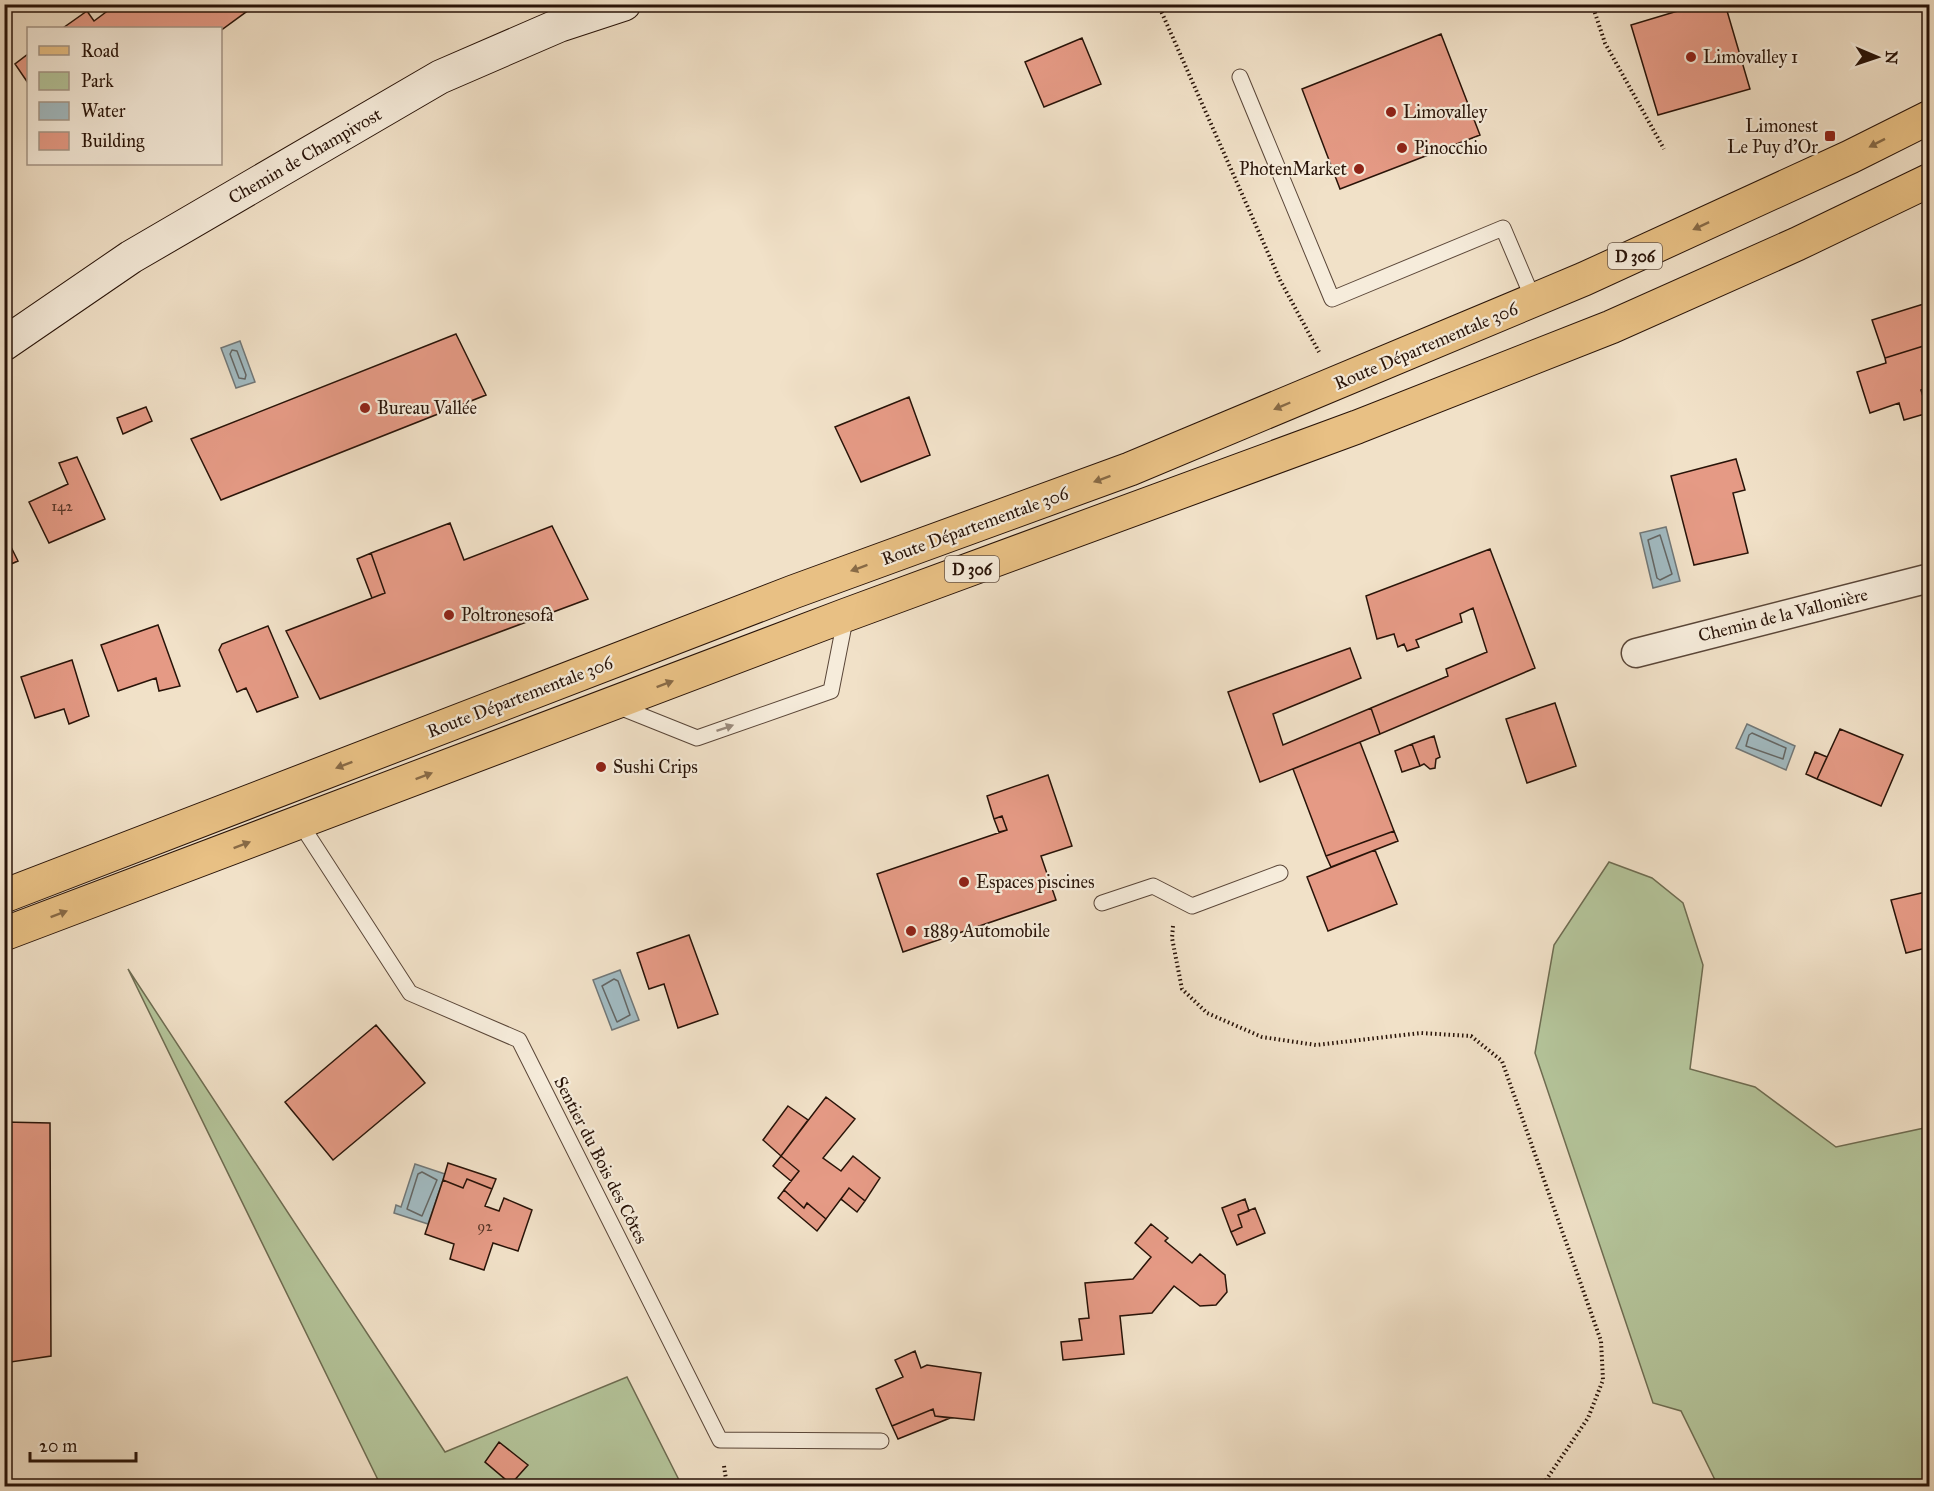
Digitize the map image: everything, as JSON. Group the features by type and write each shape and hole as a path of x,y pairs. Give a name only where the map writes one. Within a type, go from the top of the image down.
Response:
{"main road":[{"name":"Route Départementale 306","path":"4,896 793,592 1130,469 1534,301 1840,162 1929,117"},
{"name":"D 306","path":"4,934 846,615 1357,428 1590,335 1797,244 1929,180"}],"street":[{"name":"Chemin de Champivost","path":"4,344 131,257 440,77 560,25 624,4"},
{"name":"Chemin de la Vallonière","path":"1636,652 1929,578"}],"lane":[{"path":"1240,77 1332,299 1503,228 1534,301"},
{"path":"611,704 697,738 831,691 846,615"},
{"name":"Sentier du Bois des Côtes","path":"300,823 410,993 519,1040 720,1440 881,1441"},
{"path":"1102,903 1153,886 1192,906 1280,873"}],"path":[{"path":"1158,4 1280,280 1336,383"},
{"path":"1592,4 1605,43 1664,149"},
{"path":"1176,898 1172,938 1182,989 1208,1013 1262,1037 1316,1045 1421,1033 1471,1036 1502,1061 1601,1341 1603,1380 1588,1419 1542,1486"}],"green space":[{"path":"1609,862 1652,878 1683,903 1703,965 1690,1069 1755,1087 1836,1147 1929,1127 1929,1486 1718,1486 1681,1411 1653,1403 1535,1053 1554,945"},
{"path":"128,969 445,1452 627,1377 682,1486 381,1486"}],"water":[{"path":"240,341 255,382 236,388 221,348"},
{"path":"1666,527 1680,581 1653,588 1640,533"},
{"path":"1747,724 1795,746 1786,770 1736,748"},
{"path":"620,970 639,1020 612,1030 593,980"},
{"path":"415,1164 445,1174 428,1224 394,1213 396,1205 401,1207"}],"building":[{"path":"113,4 257,4 222,30 222,27 64,27 87,11 94,21 114,6"},
{"name":"Limovalley 1","path":"1701,4 1725,4 1750,89 1658,115 1631,25"},
{"name":"Limovalley","path":"1441,34 1480,135 1340,189 1302,89"},
{"path":"1082,38 1101,84 1044,107 1025,62"},
{"path":"27,55 27,82 15,64"},
{"path":"1930,302 1930,344 1885,358 1872,320"},
{"path":"456,334 486,395 221,500 191,439"},
{"path":"1930,344 1930,387 1921,390 1928,413 1904,420 1899,403 1870,413 1857,372 1886,363 1885,358"},
{"path":"909,397 930,455 861,482 835,427"},
{"path":"146,407 152,421 123,434 117,418"},
{"path":"77,457 105,519 49,543 29,502 68,484 59,463"},
{"path":"1736,459 1745,490 1733,493 1748,553 1694,565 1671,476"},
{"path":"450,523 464,560 552,526 588,599 320,699 286,631 385,593 371,553"},
{"path":"4,533 18,561 4,567"},
{"path":"1490,549 1535,668 1380,734 1371,708 1448,676 1446,669 1487,652 1473,608 1460,614 1462,622 1416,640 1419,647 1407,651 1404,644 1398,647 1394,634 1377,639 1366,596"},
{"path":"371,553 385,593 372,598 357,559"},
{"path":"158,625 180,686 159,691 156,678 118,691 101,645"},
{"path":"268,626 298,697 257,712 246,688 237,692 219,650 222,644"},
{"path":"1350,648 1361,678 1273,714 1283,745 1371,708 1380,734 1260,782 1228,692"},
{"path":"72,660 89,716 69,724 64,709 35,718 21,677"},
{"path":"1555,703 1576,766 1527,783 1506,719"},
{"path":"1840,729 1903,755 1881,806 1817,779"},
{"path":"1434,736 1440,757 1436,759 1435,768 1430,769 1424,764 1420,766 1412,744"},
{"path":"1360,742 1394,831 1326,856 1293,769"},
{"path":"1412,744 1420,766 1402,772 1395,751"},
{"path":"1815,752 1827,757 1817,779 1806,774"},
{"path":"1048,775 1072,846 1041,856 1056,900 903,952 877,874 1007,830 1002,816 994,819 987,796"},
{"path":"1002,816 1007,830 999,832 994,819"},
{"path":"1394,831 1398,841 1331,867 1326,856"},
{"path":"1375,850 1397,904 1328,931 1307,877"},
{"path":"1930,891 1930,947 1906,953 1891,900"},
{"path":"689,935 718,1014 678,1028 664,984 649,989 637,953"},
{"path":"376,1025 425,1083 333,1160 285,1102"},
{"path":"826,1097 855,1119 823,1158 841,1171 853,1156 880,1178 865,1201 849,1188 826,1219 807,1203 804,1208 784,1190 799,1171 781,1156"},
{"path":"788,1106 808,1120 781,1156 763,1140"},
{"path":"4,1122 50,1123 51,1356 4,1363"},
{"path":"781,1156 799,1171 791,1181 773,1166"},
{"path":"448,1163 496,1179 492,1189 467,1179 463,1188 443,1180"},
{"path":"467,1179 492,1189 485,1206 499,1211 504,1198 532,1210 518,1251 493,1243 484,1270 450,1259 454,1244 425,1234 443,1180 463,1188"},
{"path":"849,1188 865,1201 857,1212 841,1199"},
{"path":"784,1190 804,1208 807,1203 826,1219 817,1231 778,1198"},
{"path":"1245,1199 1249,1211 1238,1215 1242,1227 1231,1232 1222,1208"},
{"path":"1255,1208 1265,1233 1237,1245 1231,1232 1242,1227 1238,1215"},
{"path":"1151,1224 1168,1238 1165,1241 1192,1263 1200,1254 1225,1275 1227,1292 1216,1305 1200,1306 1174,1286 1152,1313 1120,1316 1124,1354 1063,1360 1061,1342 1082,1340 1079,1319 1089,1318 1085,1283 1133,1279 1151,1257 1135,1243"},
{"path":"915,1351 921,1368 927,1365 981,1373 974,1420 935,1416 933,1409 892,1426 876,1389 903,1377 895,1360"},
{"path":"933,1409 935,1416 950,1418 898,1439 892,1426"},
{"path":"499,1442 528,1465 511,1484 485,1462"}],"place":[{"name":"Limovalley 1","path":"1691,57"},
{"name":"Limovalley","path":"1391,112"},
{"name":"Limonest Le Puy d'Or","path":"1830,136"},
{"name":"Pinocchio","path":"1402,148"},
{"name":"PhotenMarket","path":"1359,169"},
{"name":"Bureau Vallée","path":"365,408"},
{"name":"Poltronesofà","path":"449,615"},
{"name":"Sushi Crips","path":"601,767"},
{"name":"Espaces piscines","path":"964,882"},
{"name":"1889 Automobile","path":"911,931"}]}
